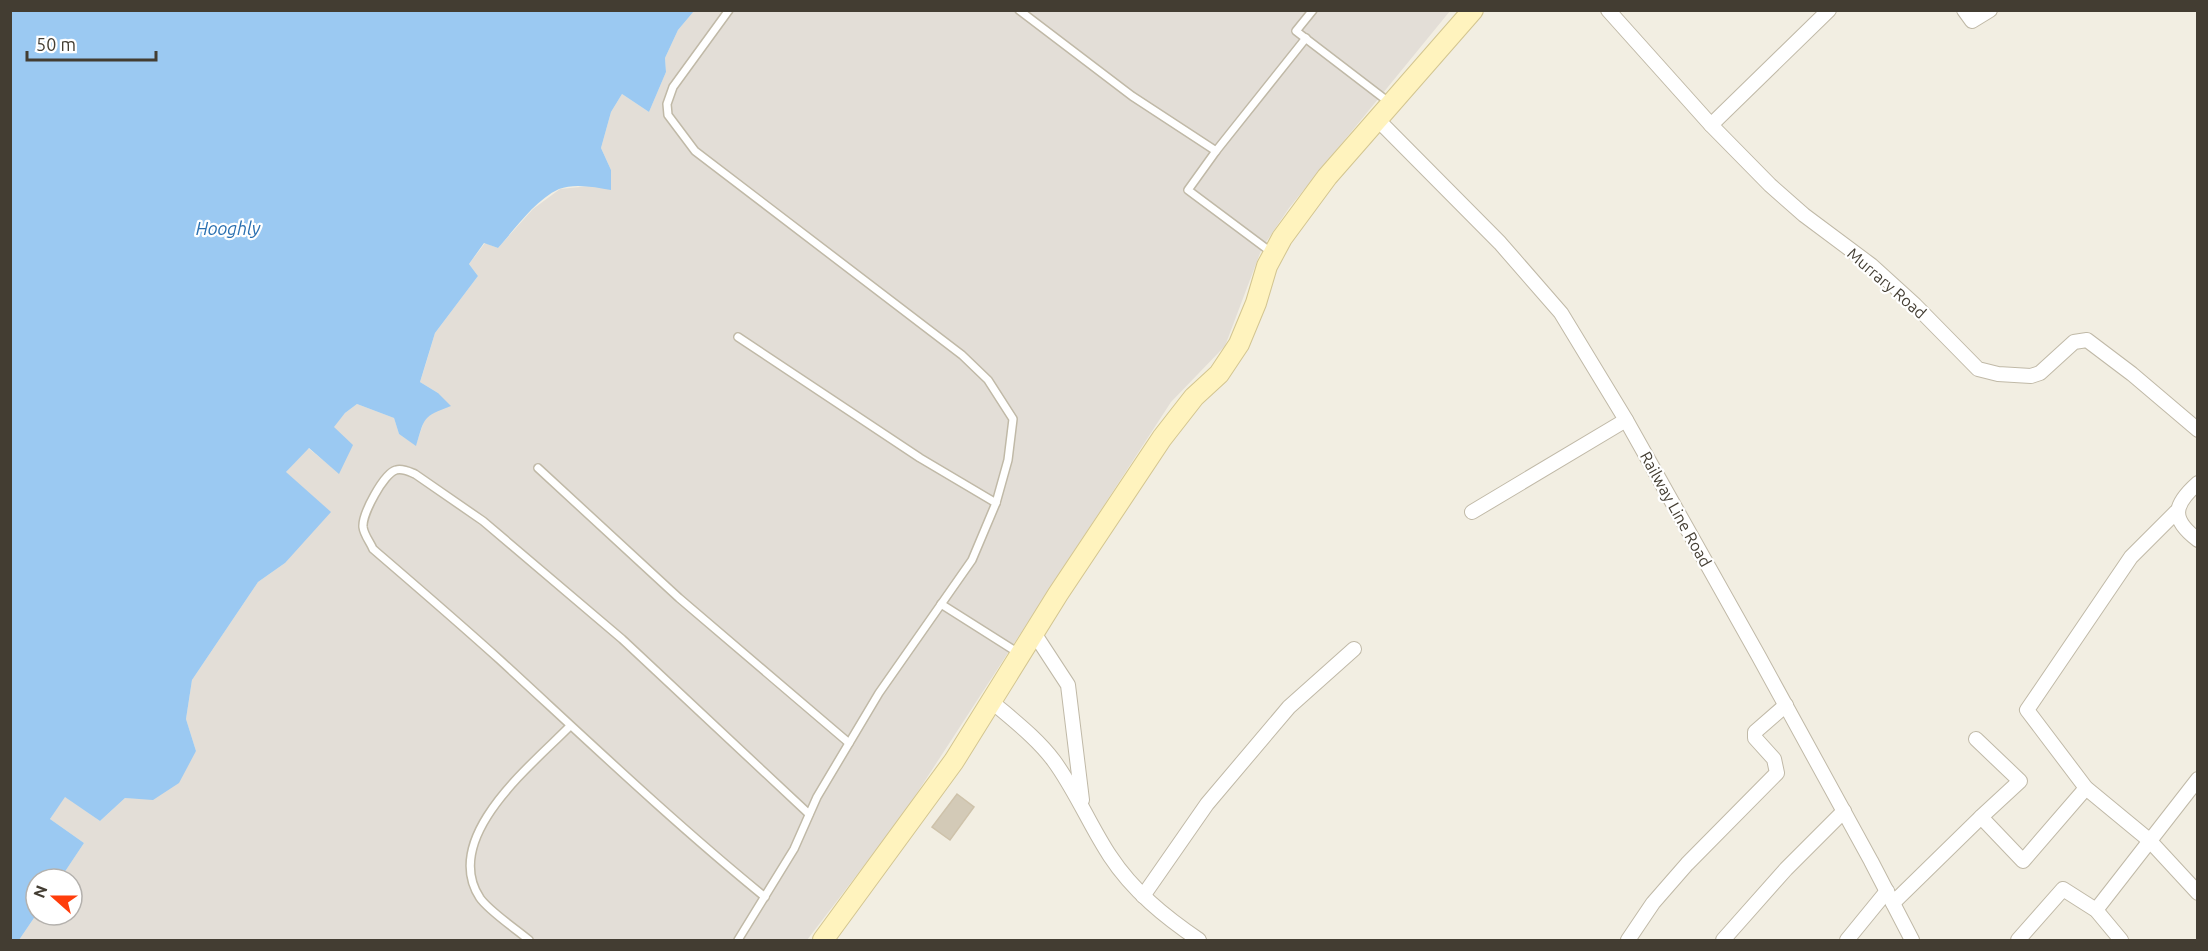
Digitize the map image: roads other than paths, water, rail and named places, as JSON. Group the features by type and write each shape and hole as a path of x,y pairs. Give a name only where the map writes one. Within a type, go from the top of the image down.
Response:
{"street":[{"path":"823,940 954,760 1162,438 1194,397 1219,374 1239,344 1282,238 1327,177 1473,10"},
{"name":"Murrary Road","path":"1608,10 1711,125 1770,185 1804,215 1871,265 1978,369 1998,374 2031,376 2040,373 2074,342 2087,340 2132,374 2198,430"},
{"path":"1711,125 1829,10"},
{"path":"1964,10 1972,21 1990,10"},
{"name":"Railway Line Road","path":"1378,120 1500,243 1555,305 1580,341 1786,705 1912,940"},
{"path":"1472,512 1626,420"},
{"path":"2198,483 2179,504 2176,512 2131,557 2027,710 2086,788 2149,840 2198,893"},
{"path":"2176,512 2178,520 2198,540"},
{"path":"1034,633 1068,686 1083,811"},
{"path":"1143,897 1207,804 1289,707 1354,649"},
{"path":"992,701 1046,751 1068,782 1122,874 1166,918 1199,940"},
{"path":"1628,940 1653,903 1687,864 1777,773 1774,759 1755,738 1755,732 1786,705"},
{"path":"1847,940 1890,897 2020,781 1976,739"},
{"path":"2096,910 2198,779"},
{"path":"1981,817 2023,861 2086,788"},
{"path":"1723,940 1786,868 1844,811"},
{"path":"2018,940 2063,889 2096,910 2121,940"}],"lane":[{"path":"729,10 673,87 667,104 668,115 695,151 962,355 988,380 1013,419 1008,460 996,503 972,560 879,693 817,797 794,849 738,940"},
{"path":"1019,10 1132,96 1216,151"},
{"path":"1313,10 1296,31 1392,104"},
{"path":"1274,254 1188,190 1305,38"},
{"path":"738,337 910,451 996,503"},
{"path":"538,468 679,598 849,743"},
{"path":"765,897 717,857 374,549 363,527 364,519 369,505 388,475 396,470 415,474 483,521 622,639 809,814"},
{"path":"941,604 1021,655"},
{"path":"529,940 481,899 473,884 471,866 473,848 494,803 570,726"}],"water":[{"name":"Hooghly","path":"10,11 694,11 678,30 665,58 666,72 649,112 622,94 611,112 601,148 611,170 611,190 578,186 559,189 534,207 498,248 484,243 469,264 478,276 435,333 420,382 438,393 451,406 426,419 416,446 399,434 394,418 357,404 345,413 334,427 353,445 339,474 309,448 286,472 331,512 285,563 258,582 192,680 186,719 196,751 179,783 153,800 125,798 100,821 65,797 50,819 84,843 68,867 24,867 24,927 28,927 19,940 10,940"}]}
